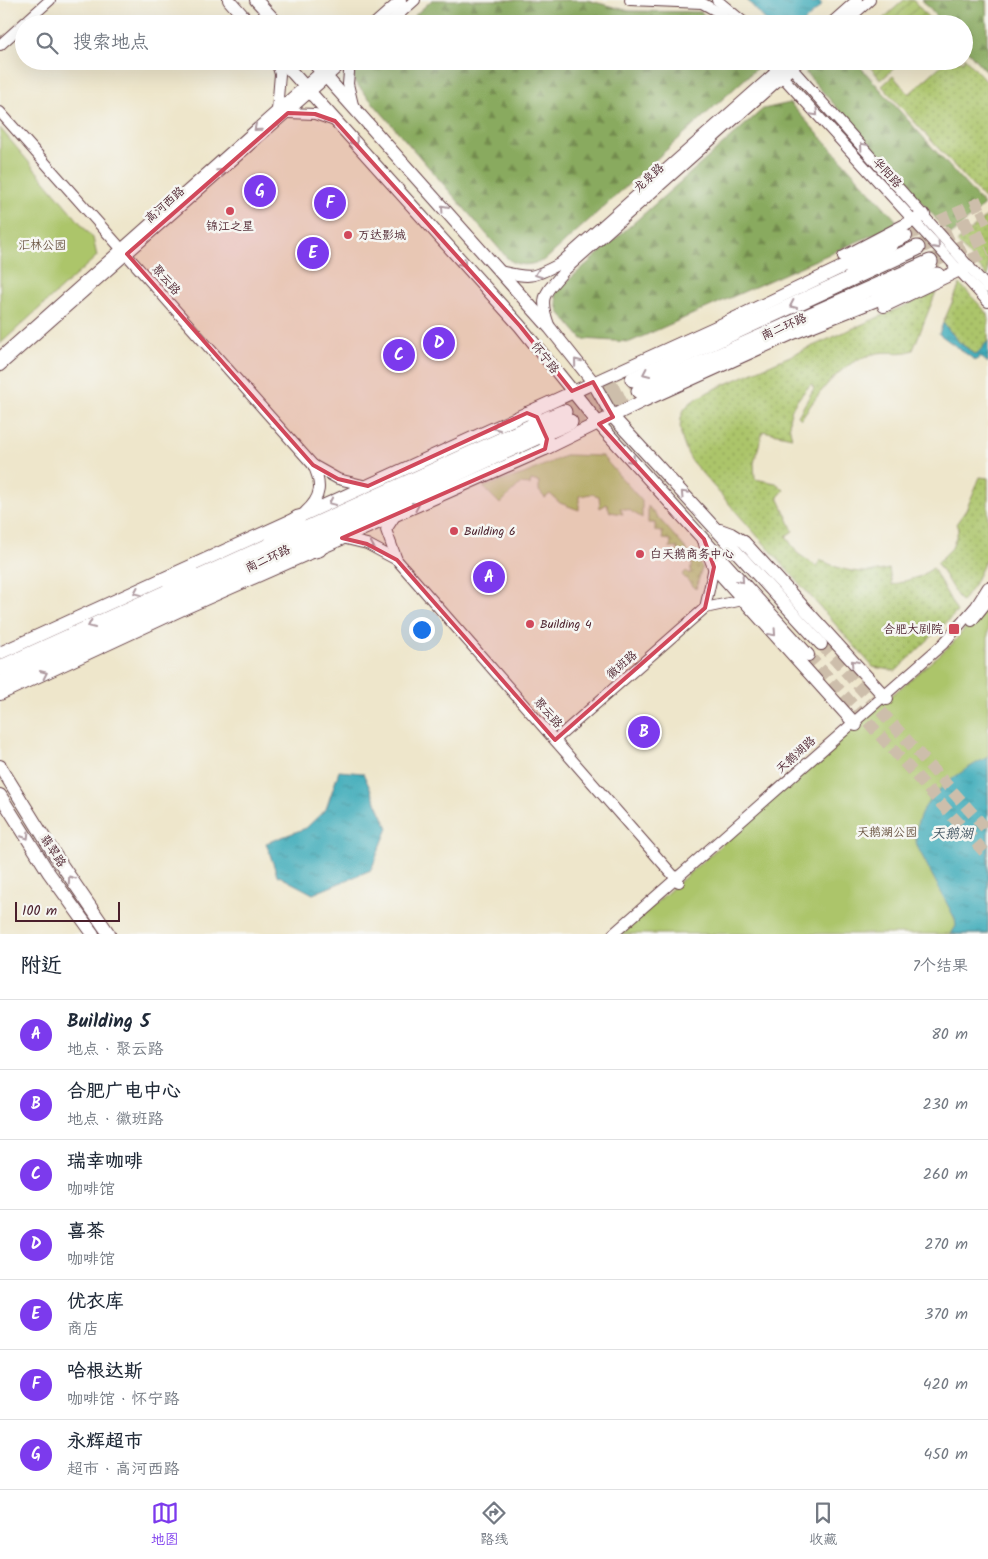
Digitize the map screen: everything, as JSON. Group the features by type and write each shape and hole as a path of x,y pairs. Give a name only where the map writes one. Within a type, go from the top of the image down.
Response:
{"highway":[{"path":"813,296 891,244"},
{"name":"南二环路","path":"634,385 813,296 917,248"},
{"name":"南二环路","path":"634,385 799,320 936,270"},
{"path":"549,425 567,417"},
{"name":"南二环路","path":"0,668 155,604 535,432"},
{"path":"187,607 246,563 298,518"},
{"path":"167,579 319,549"},
{"name":"南二环路","path":"1,692 155,604"}],"main road":[{"path":"229,0 242,15"},
{"path":"256,0 270,15"},
{"name":"怀宁路","path":"290,70 520,326 599,424 808,655"},
{"name":"怀宁路","path":"320,70 353,105 550,328 593,382 613,417 821,644"},
{"path":"0,653 167,579 368,486 535,432 599,424 613,417 634,385 667,342 919,218"},
{"path":"634,385 906,236"},
{"path":"1,692 187,607 396,515 535,432 572,391 593,382 634,385 675,392 786,342 894,302 964,268"},
{"path":"634,385 791,334 936,270"},
{"path":"717,529 731,534 744,542 885,697"},
{"path":"704,539 714,567 854,724"},
{"name":"翡翠路","path":"0,766 54,855 109,934"},
{"name":"翡翠路","path":"0,795 49,873 93,934"}],"street":[{"path":"33,15 50,0"},
{"path":"384,15 401,0"},
{"path":"398,15 415,0"},
{"path":"630,0 702,3 720,6 733,15"},
{"path":"840,15 857,0"},
{"path":"853,15 870,0"},
{"path":"0,45 15,32"},
{"path":"277,110 279,70"},
{"name":"高河西路","path":"324,75 327,70"},
{"name":"高河西路","path":"0,366 277,110 307,90 332,70"},
{"path":"349,70 348,84 353,105"},
{"name":"华阳路","path":"776,70 919,218 964,268 988,302"},
{"name":"龙泉路","path":"550,328 542,305 547,291 566,270 784,70"},
{"name":"华阳路","path":"797,70 919,218"},
{"name":"龙泉路","path":"499,271 526,278 536,276 559,264 780,74"},
{"name":"高河西路","path":"0,357 288,113 307,90"},
{"name":"聚云路","path":"0,112 313,465"},
{"path":"288,113 315,114 335,120"},
{"name":"华阳路","path":"964,268 988,288"},
{"path":"313,465 338,479 368,486"},
{"path":"298,518 311,507 320,489 320,480 313,465"},
{"name":"聚云路","path":"396,515 386,530 397,560"},
{"name":"聚云路","path":"342,538 367,544 397,560 678,881"},
{"path":"705,608 714,567"},
{"name":"天鹅湖路","path":"621,934 943,644 976,606 988,587"},
{"name":"徽班路","path":"554,740 705,608 743,600"},
{"name":"天鹅湖路","path":"885,697 952,644 988,601"},
{"name":"天鹅湖路","path":"613,934 678,881"}],"highlighted area":[{"path":"288,113 315,114 335,121 520,326 572,391 593,382 613,417 599,424 704,539 714,567 705,608 555,740 397,560 367,544 342,538 545,449 547,439 537,417 527,413 368,486 338,479 313,465 127,254"}],"green space":[{"path":"432,0 587,0 629,11 701,12 704,15 415,15"},
{"path":"904,0 913,0 926,15 887,15"},
{"path":"922,0 986,0 988,74 973,57 973,15 935,15"},
{"path":"973,67 988,83 987,202 882,86 893,76 909,94 936,70 973,70"},
{"path":"355,70 755,70 545,260 526,265 517,264 508,259 354,81"},
{"path":"807,70 863,70 984,205 951,235 805,72"},
{"path":"873,70 892,70 881,80"},
{"path":"790,103 896,220 895,225 630,342 582,339 559,312 555,292 763,109"},
{"name":"汇林公园","path":"0,128 93,238 97,256 0,344"},
{"path":"988,215 988,277 957,242"},
{"path":"960,284 988,314 988,341 976,355 959,342 943,323"},
{"path":"936,292 913,350 878,353 854,362 843,369 825,387 801,419 798,416 814,388 811,384 790,414 789,421 792,437 763,431 754,463 755,479 776,483 784,490 778,497 793,531 786,536 797,553 816,566 821,560 846,570 871,572 889,569 892,585 921,576 933,568 957,612 896,671 873,667 693,463 684,445 680,423 686,407 692,401 710,391"},
{"path":"567,455 602,456 642,501 642,518 629,510 620,508 623,514 610,512 607,504 600,508 599,496 591,494 579,496 579,510 560,503 550,494 545,498 539,491 539,482 531,480 530,485 520,484 500,504 483,487 524,474"},
{"path":"980,477 988,478 988,555 974,585 962,602 937,563 952,548 959,528 956,524 966,510"},
{"path":"648,506 702,567 696,589 682,575 686,571 690,574 692,562 684,561 684,555 677,555 678,548 670,548 671,540 663,539 662,532 655,531 655,523 648,523"},
{"name":"天鹅湖公园","path":"988,601 988,934 621,934 838,741 952,644"}],"water":[{"path":"747,0 810,0 812,4 819,0 822,5 811,15 761,15"},
{"path":"943,323 959,342 976,355 988,341 988,363 980,356 976,361 939,334"},
{"name":"天鹅湖","path":"988,757 988,934 951,934 956,926 955,919 917,846 916,831 920,817 927,804 937,792 962,772"},
{"path":"339,771 363,773 388,828 371,870 313,894 277,875 266,843 306,828 326,809"}],"tunnel":[{"path":"906,236 988,199"},
{"path":"917,248 988,215"},
{"path":"930,262 988,235"},
{"path":"954,267 988,252"},
{"path":"564,412 633,379"},
{"path":"570,422 639,391"},
{"path":"821,644 988,831"},
{"path":"808,655 988,856"}],"place":[{"name":"永辉超市","path":"260,191"},
{"name":"哈根达斯","path":"330,203"},
{"name":"锦江之星","path":"230,211"},
{"name":"万达影城","path":"348,235"},
{"name":"优衣库","path":"313,253"},
{"name":"喜茶","path":"439,343"},
{"name":"瑞幸咖啡","path":"399,355"},
{"name":"Building 6","path":"454,531"},
{"name":"白天鹅商务中心","path":"640,554"},
{"name":"Building 5","path":"489,577"},
{"name":"Building 4","path":"530,624"},
{"name":"合肥大剧院","path":"954,629"},
{"name":"合肥广电中心","path":"644,732"}]}
